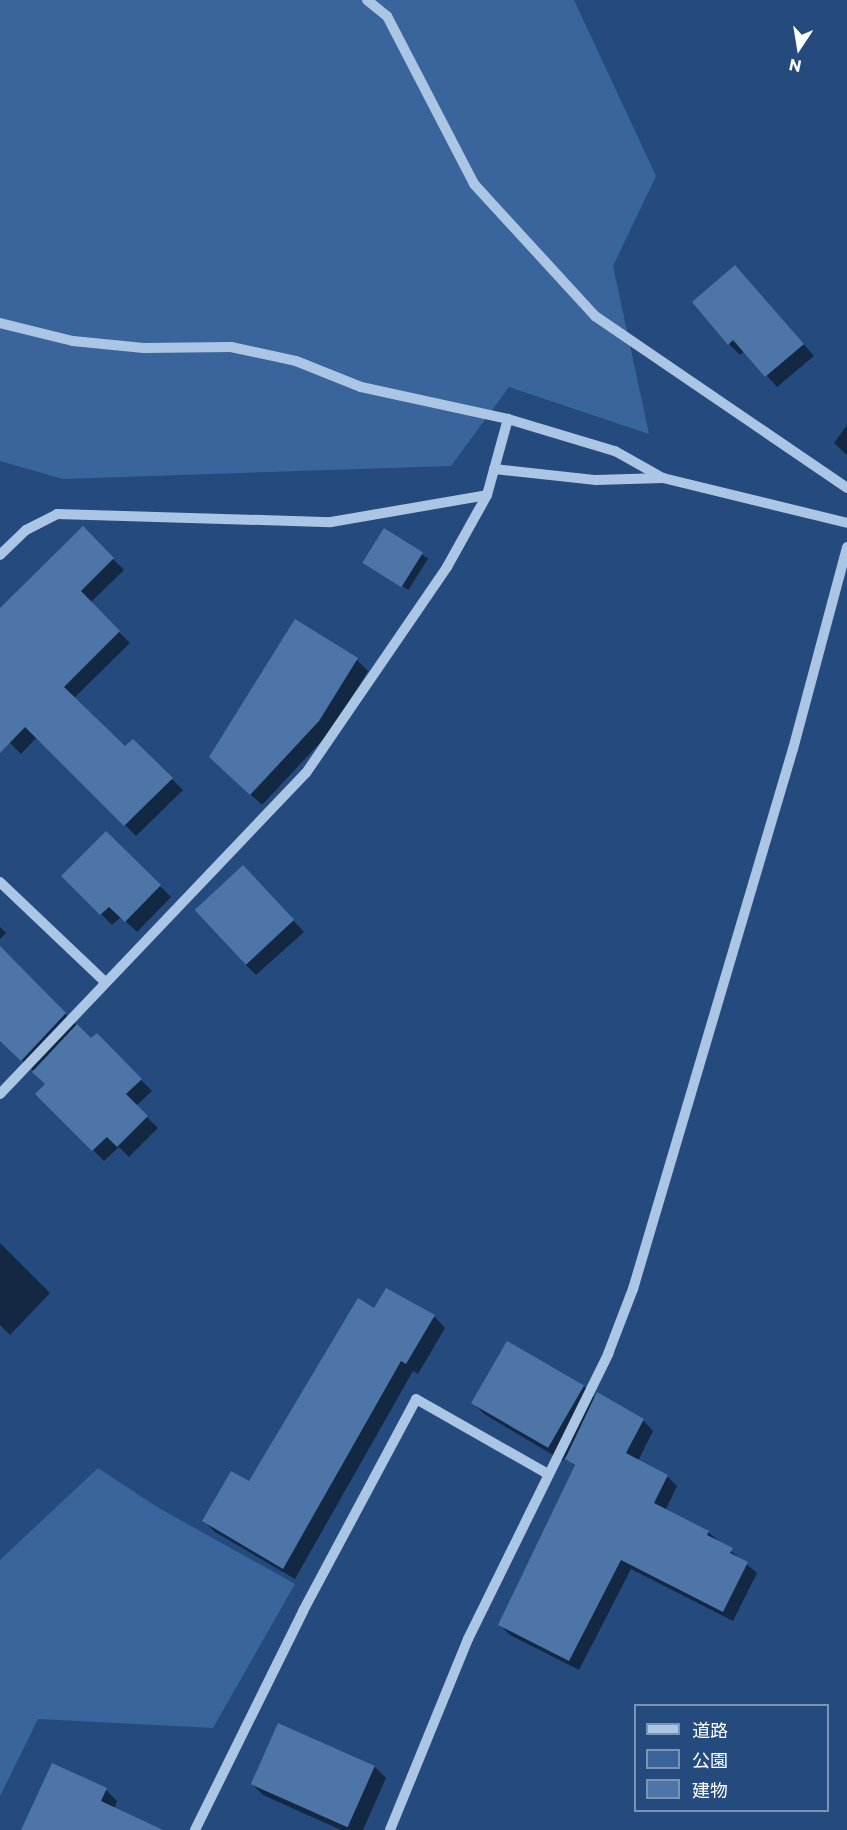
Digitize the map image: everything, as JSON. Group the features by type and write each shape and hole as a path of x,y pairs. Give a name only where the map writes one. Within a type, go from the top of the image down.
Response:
{"street":[{"path":"367,0 387,16 474,184 595,316 847,488"},
{"path":"0,322 73,341 144,348 231,346 296,361 361,387 508,419 615,451 663,478"},
{"path":"0,1094 306,773 447,567 487,495 508,419"},
{"path":"494,468 596,480 663,478 847,523"},
{"path":"0,555 26,530 57,514 332,522 487,495"},
{"path":"390,1830 468,1639 608,1354 633,1289 793,749 847,548"},
{"path":"0,882 105,982"},
{"path":"195,1830 303,1611 416,1399 548,1474"}],"green space":[{"path":"0,0 574,0 656,176 613,266 649,434 509,387 451,466 63,479 0,461"},
{"path":"98,1468 157,1507 295,1584 213,1728 38,1719 0,1796 0,1560"}],"building":[{"path":"735,265 804,344 765,377 733,340 728,345 692,302"},
{"path":"83,526 114,558 81,591 120,631 64,687 125,746 133,739 173,778 124,826 25,727 0,753 0,608"},
{"path":"384,528 423,552 401,587 362,563"},
{"path":"295,619 358,658 319,721 250,795 209,757"},
{"path":"106,831 161,885 125,922 109,907 100,915 61,876"},
{"path":"243,865 294,920 246,965 195,910"},
{"path":"0,946 66,1013 21,1061 0,1041"},
{"path":"77,1024 91,1038 97,1033 142,1079 126,1094 148,1116 117,1147 107,1137 92,1151 35,1094 45,1084 32,1072"},
{"path":"386,1288 435,1315 406,1364 401,1361 283,1569 202,1521 231,1471 249,1481 358,1298 374,1308"},
{"path":"507,1341 584,1386 548,1448 471,1403"},
{"path":"597,1392 644,1419 626,1453 668,1475 654,1503 709,1531 707,1535 733,1548 730,1553 748,1562 723,1612 621,1560 569,1661 498,1625 575,1465 565,1459"},
{"path":"278,1723 375,1766 348,1827 251,1784"},
{"path":"52,1763 107,1788 101,1801 163,1830 21,1830"}]}
